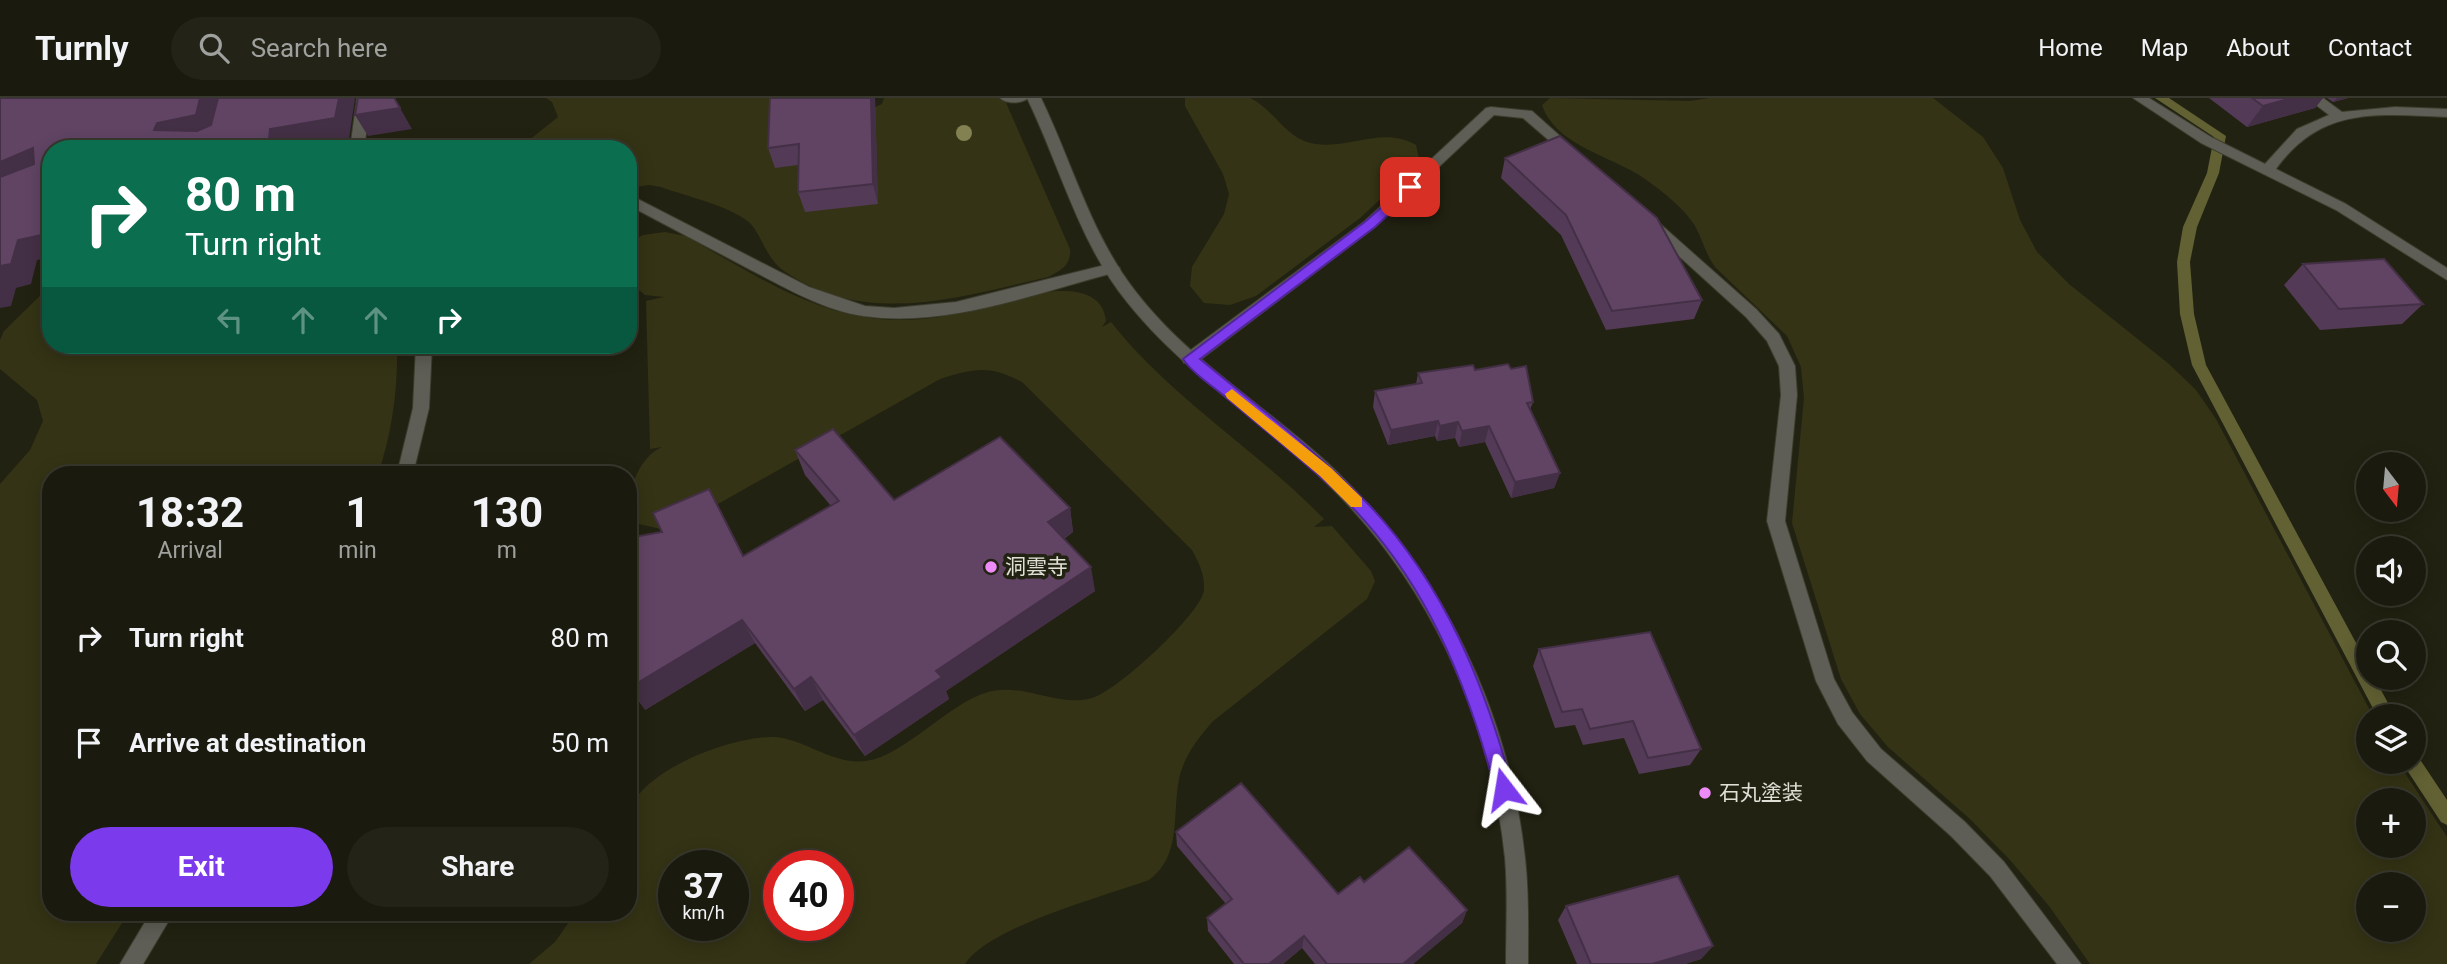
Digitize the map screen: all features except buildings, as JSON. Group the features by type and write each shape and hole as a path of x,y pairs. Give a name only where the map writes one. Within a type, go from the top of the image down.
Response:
{"street":[{"path":"358,140 364,98"},
{"path":"1007,98 1021,98"},
{"path":"1034,98 1113,268 1156,327 1190,359 1326,472 1358,504 1403,557 1436,608 1468,675 1486,723 1504,789 1515,859 1517,964"},
{"path":"2140,98 2206,140 2340,207 2447,275"},
{"path":"2314,98 2340,117"},
{"path":"1190,359 1370,224 1490,111 1527,114 1588,168"},
{"path":"2267,171 2286,145 2308,127 2340,117 2447,113"},
{"path":"637,204 804,291 832,303 865,311 937,310 1113,268"},
{"path":"1639,213 1751,313 1773,338 1787,366 1789,395 1776,521 1825,681 1845,718 1874,755 1958,829 1997,869 2070,964"},
{"path":"407,466 421,408 424,354"},
{"path":"131,964 157,921"}],"shaded area":[{"path":"546,98 800,98 868,110 882,104 884,98 1004,98 1070,249 1069,259 1061,269 1048,277 981,293 914,303 848,299 816,288 784,271 771,258 756,230 738,215 717,205 661,187 637,187 637,140 529,140 558,117 552,102"},
{"path":"1185,98 1250,98 1306,142 1329,145 1391,138 1416,145 1419,158 1413,169 1360,218 1256,296 1230,305 1204,303 1190,286 1192,267 1224,214 1229,194 1223,174 1185,106"},
{"path":"1550,98 1690,101 1709,98 1933,98 1983,137 2003,168 2020,220 2037,252 2069,284 2169,364 2196,390 2216,419 2356,684 2356,690 2359,690 2367,704 2356,704 2356,774 2406,774 2415,788 2356,788 2356,858 2426,858 2426,805 2447,837 2447,964 2090,964 2049,906 2010,860 1970,819 1888,747 1860,714 1841,679 1792,523 1804,398 1801,367 1787,336 1716,268 1695,226 1680,207 1635,172 1573,141 1560,132 1542,105"},
{"path":"665,232 685,236 776,287 806,300 836,311 868,318 902,320 939,317 1034,294 1060,291 1083,293 1099,303 1106,321 1102,327 1111,322 1187,400 1298,494 1324,519 1314,527 1332,526 1371,571 1375,581 1367,599 1212,722 1196,742 1184,763 1179,779 1174,834 1167,859 1149,880 1022,925 978,950 965,964 529,964 555,942 570,921 637,921 637,798 666,771 712,750 756,738 774,737 797,742 841,759 865,761 895,750 956,708 988,692 1014,690 1066,700 1092,698 1119,682 1174,633 1200,601 1204,590 1199,564 1192,550 1022,382 991,371 963,372 940,379 684,523 661,529 639,524 637,475 648,458 662,447 650,449 646,301 664,297 645,295 637,288 637,238"},
{"path":"42,294 42,354 397,354 393,411 380,466 42,466 42,921 123,921 96,964 0,964 0,484 30,450 43,421 37,400 0,369 0,340 4,331"}],"waterway":[{"path":"2161,98 2220,136 2213,173 2190,227 2184,262 2184,297 2199,365 2380,704"},
{"path":"2420,774 2447,816"}],"slow traffic":[{"path":"1232,394 1326,472 1356,503"}],"place":[{"name":"洞雲寺","path":"991,567"},
{"name":"石丸塗装","path":"1705,793"}],"route":[{"path":"1410,187 1370,224 1190,359 1326,472 1366,513 1403,557 1436,608 1464,663 1486,723 1504,789"}]}
